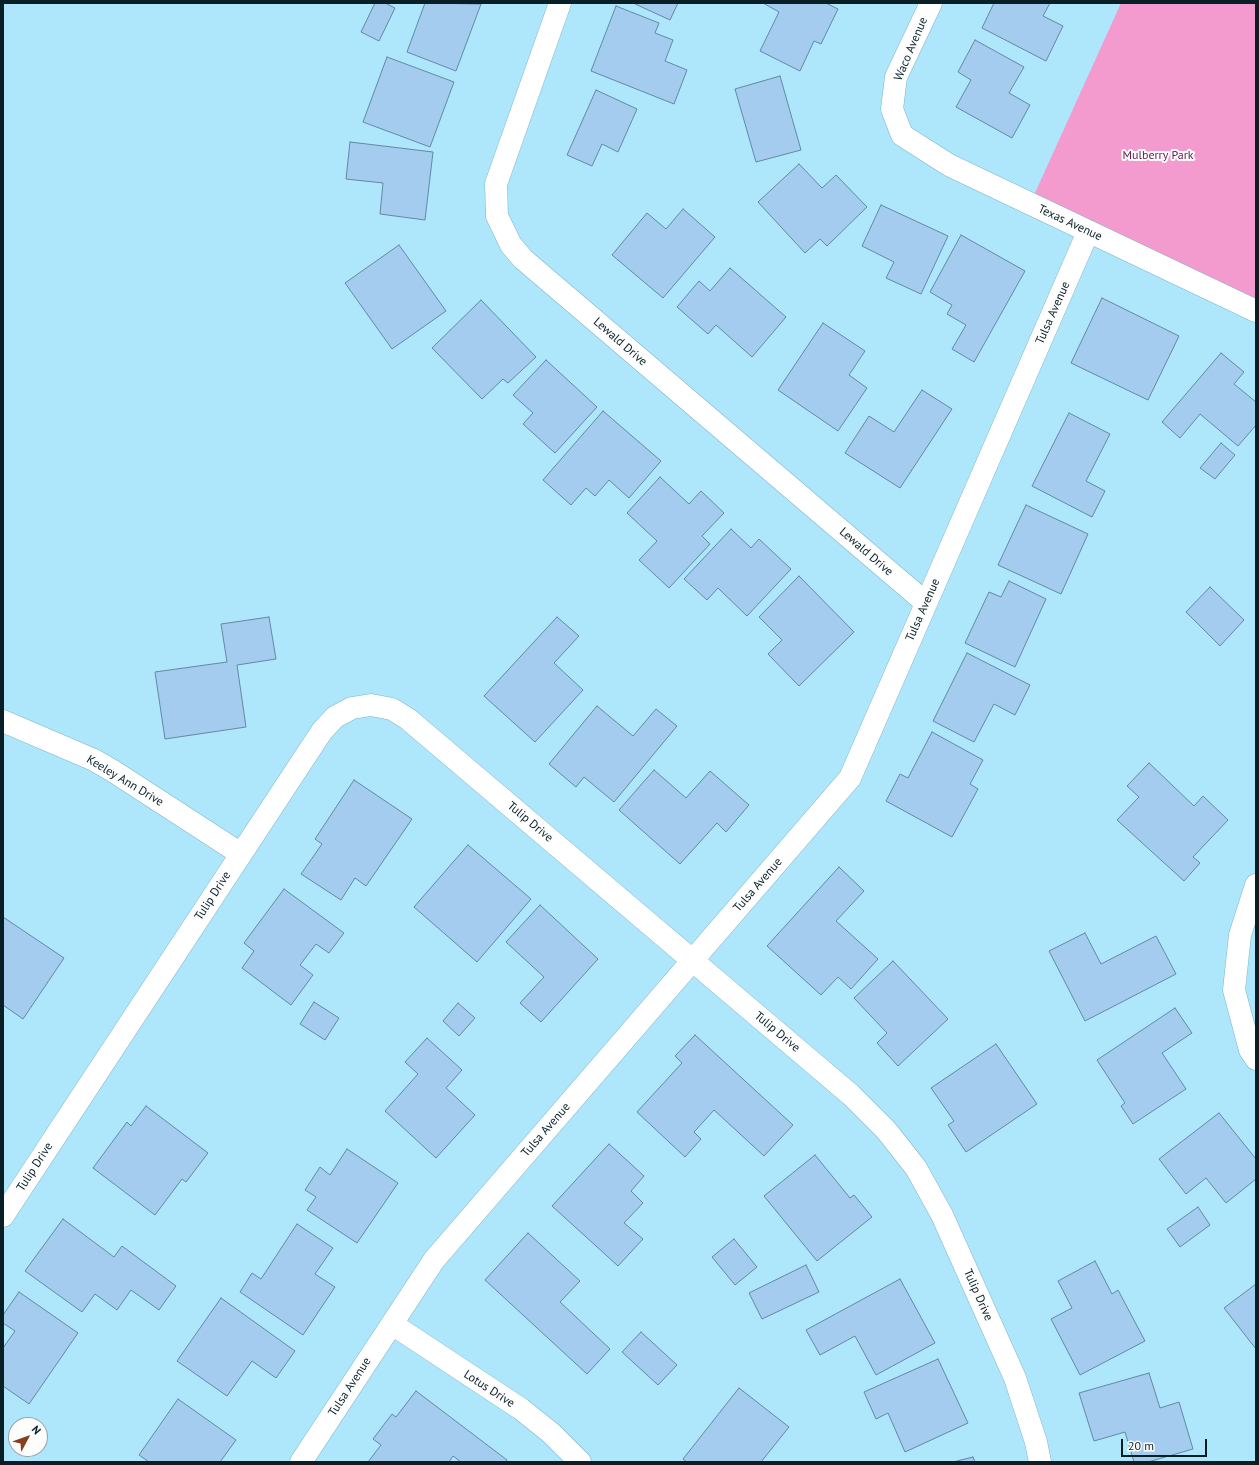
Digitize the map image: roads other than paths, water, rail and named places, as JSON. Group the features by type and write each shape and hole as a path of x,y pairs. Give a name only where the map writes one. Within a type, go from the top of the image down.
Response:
{"street":[{"name":"Lewald Drive","path":"560,3 496,184 496,216 511,245 523,259 926,603"},
{"name":"Waco Avenue","path":"896,120 892,109 896,77 931,3"},
{"name":"Texas Avenue","path":"896,120 902,135 949,165 1088,232 1256,310"},
{"name":"Tulsa Avenue","path":"301,1462 434,1260 850,778 1088,232"},
{"name":"Tulip Drive","path":"3,1216 322,731 335,717 352,708 371,705 392,709 408,719 852,1095 886,1130 916,1168 942,1215 1012,1372 1036,1442 1040,1462"},
{"name":"Keeley Ann Drive","path":"3,721 94,760 241,854"},
{"path":"1256,885 1240,935 1234,990 1250,1050 1256,1060"},
{"name":"Lotus Drive","path":"392,1324 521,1409 551,1433 580,1462"}],"park label":[{"name":"Mulberry Park","path":"1158,156"}]}
